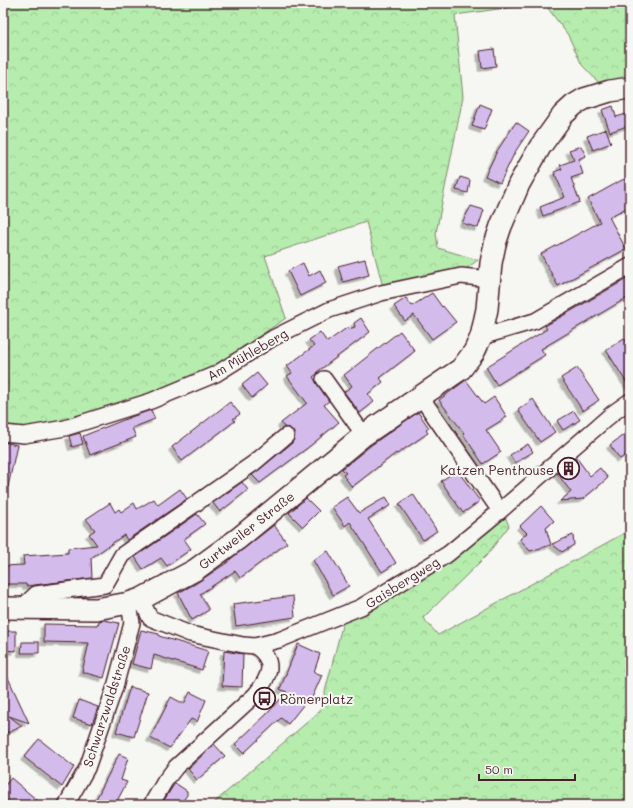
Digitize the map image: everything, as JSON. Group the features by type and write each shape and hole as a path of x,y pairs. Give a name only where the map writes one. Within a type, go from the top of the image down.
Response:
{"main road":[{"name":"Gurtweiler Straße","path":"12,608 96,609 135,601 195,570 239,538 364,435 461,369 474,352 481,337 487,309 495,244 501,226 519,184 540,147 562,115 574,105 584,99 610,91 630,88"}],"street":[{"path":"481,337 535,322 630,266"},
{"name":"Am Mühleberg","path":"3,433 24,435 66,428 151,401 216,374 273,338 329,310 374,296 461,276 490,279"},
{"path":"324,379 364,435"},
{"path":"421,396 500,510"},
{"name":"Gaisbergweg","path":"135,601 150,618 190,634 254,646 279,640 361,607 448,554 613,413 630,401"},
{"name":"Gurtweiler Straße","path":"12,608 36,594 105,585 122,555 254,463 286,436"},
{"name":"Schwarzwaldstraße","path":"66,805 87,768 116,687 132,623 135,601"},
{"path":"151,805 165,782 176,768 255,695 264,684 269,674 269,664 263,651 254,646"}],"green space":[{"path":"3,3 542,3 455,15 463,97 436,233 438,248 478,260 463,271 383,287 366,222 265,256 286,318 214,367 149,395 62,423 21,428 3,427"},
{"path":"544,3 630,3 630,80 600,84 582,65 568,35"},
{"path":"504,514 509,526 486,556 423,618 438,635 630,530 630,799 620,805 214,805 216,801 320,711 343,622 370,612 475,537"}],"building":[{"path":"494,49 496,66 482,68 480,51"},
{"path":"480,104 492,109 484,130 472,126"},
{"path":"613,106 616,117 630,113 630,125 610,132 602,110"},
{"path":"516,122 529,131 515,152 500,183 485,176 497,151"},
{"path":"606,129 611,143 593,150 587,136"},
{"path":"581,146 586,156 578,159 583,174 571,178 580,202 543,216 540,207 565,197 554,172 562,169 560,165 574,160 569,150"},
{"path":"460,177 470,180 468,193 456,190"},
{"path":"630,178 630,206 609,217 626,249 558,286 541,254 600,222 588,199 622,180"},
{"path":"471,206 484,210 478,228 462,223"},
{"path":"365,259 369,275 343,282 338,266"},
{"path":"303,263 309,276 320,270 326,283 300,296 288,271"},
{"path":"630,277 630,296 541,349 545,355 497,385 486,367 547,329 545,326"},
{"path":"432,293 442,307 443,306 456,322 432,339 414,315 405,321 394,306 406,298 412,306"},
{"path":"361,318 370,332 317,372 318,373 313,377 329,401 324,405 339,422 310,446 260,483 252,475 292,443 294,439 295,435 293,431 284,427 281,423 307,403 287,376 292,373 287,366 314,346 309,340 320,332 327,342 348,327 349,329 355,327 354,323"},
{"path":"400,331 415,351 380,378 383,382 368,394 374,402 360,413 344,392 352,386 344,375"},
{"path":"624,338 630,348 630,388 606,350"},
{"path":"577,368 599,400 583,411 561,378"},
{"path":"257,373 267,385 252,398 242,385"},
{"path":"466,380 484,404 494,397 507,417 486,430 501,452 483,464 463,434 464,433 439,400"},
{"path":"533,399 555,432 540,442 518,410"},
{"path":"230,402 240,414 233,419 235,421 182,461 172,447"},
{"path":"151,410 155,419 132,428 136,437 90,455 83,436"},
{"path":"574,411 580,420 563,430 557,421"},
{"path":"418,412 429,428 426,430 428,433 397,454 396,453 352,487 343,475 346,473 342,469 370,446"},
{"path":"630,430 630,452 620,459 610,445"},
{"path":"80,433 83,444 72,447 69,436"},
{"path":"3,442 17,445 8,487 3,486"},
{"path":"528,444 533,452 515,463 510,455"},
{"path":"576,457 590,476 600,468 608,478 583,499 560,501 571,492 557,473"},
{"path":"457,470 480,501 463,513 441,481"},
{"path":"242,482 248,490 220,512 213,503"},
{"path":"180,489 187,499 127,540 124,535 91,558 92,578 26,586 26,584 3,584 3,566 24,565 23,556 68,553 68,548 97,545 89,534 95,530 86,519 110,503 115,512 119,509 121,512 134,503 137,509 154,499 158,505"},
{"path":"413,494 437,531 423,540 399,504"},
{"path":"347,497 359,513 386,497 391,505 368,519 396,563 382,572 350,522 345,526 332,507"},
{"path":"306,498 319,511 303,527 289,513"},
{"path":"541,506 554,521 546,528 551,545 530,551 520,539 527,533 520,526"},
{"path":"197,514 205,524 184,539 191,549 167,566 161,558 143,569 135,557"},
{"path":"274,525 287,543 240,578 235,571 200,594 209,610 192,620 178,593 195,584 228,562"},
{"path":"573,535 574,545 562,552 552,544"},
{"path":"328,551 349,586 333,595 313,560"},
{"path":"293,596 295,617 236,626 233,604"},
{"path":"104,620 119,623 104,678 82,672 89,643 44,642 44,624 98,625 99,621"},
{"path":"141,630 159,634 159,636 208,651 202,670 154,655 151,669 132,664"},
{"path":"3,631 16,631 16,651 3,650"},
{"path":"22,642 39,642 39,653 21,653"},
{"path":"298,644 320,654 314,672 322,675 311,700 308,699 288,724 281,718 244,753 235,744 267,714 287,692 280,689"},
{"path":"224,651 243,654 242,687 222,686"},
{"path":"3,667 29,723 9,716 22,726 8,733 3,723"},
{"path":"130,687 148,692 134,737 116,732"},
{"path":"190,692 206,700 197,722 191,719 170,748 150,738 171,697 184,704"},
{"path":"79,700 98,707 92,724 73,718"},
{"path":"39,739 74,767 62,787 24,757"},
{"path":"214,744 225,756 197,780 188,769"},
{"path":"119,754 128,758 121,780 127,782 115,805 93,805"},
{"path":"11,778 43,805 13,805 3,797 3,788"},
{"path":"175,783 187,791 187,795 180,805 161,805"}],"place":[{"name":"Katzen Penthouse","path":"569,469"},
{"name":"Römerplatz","path":"265,698"}]}
